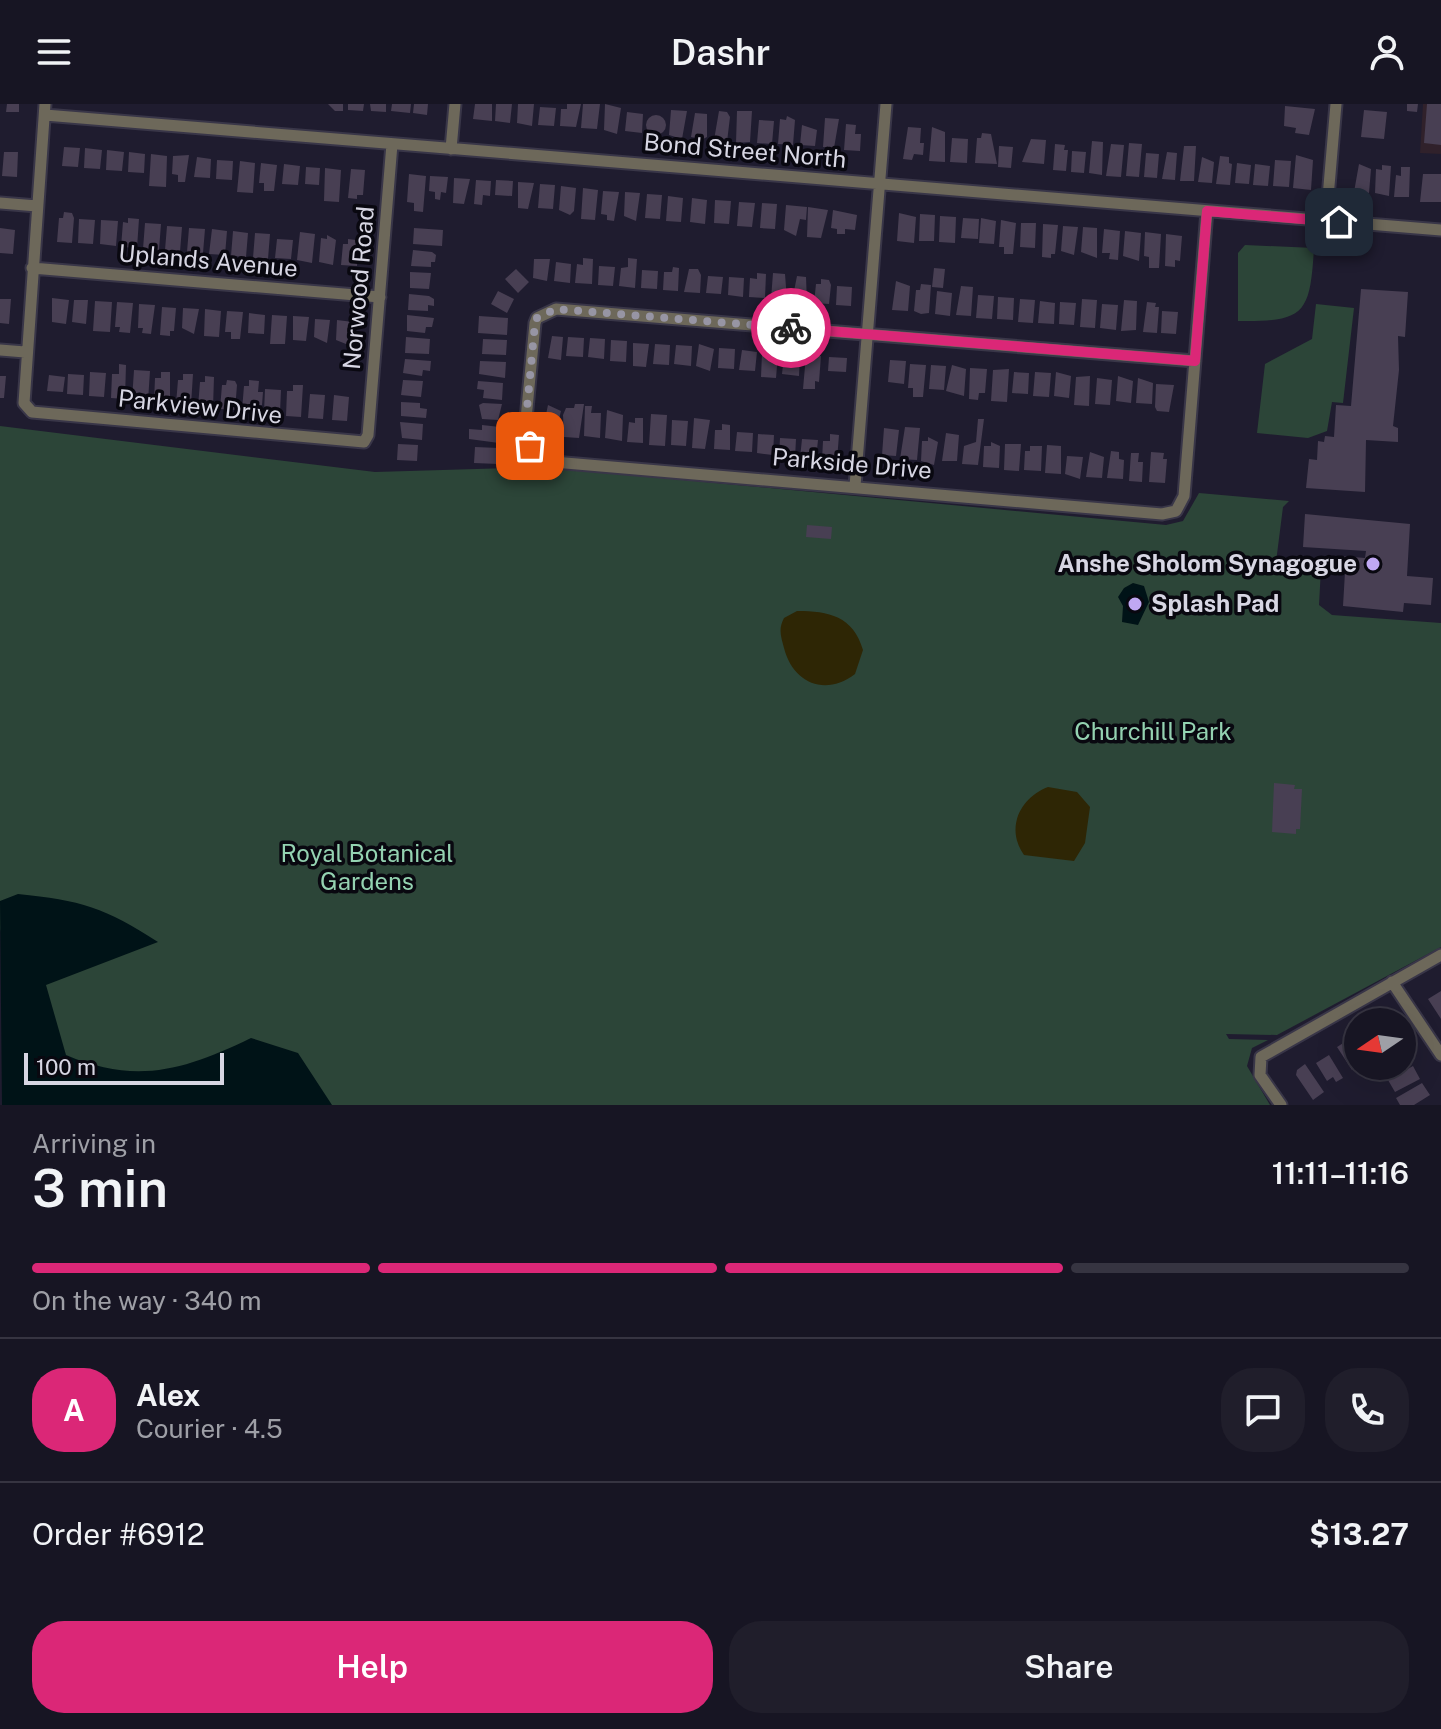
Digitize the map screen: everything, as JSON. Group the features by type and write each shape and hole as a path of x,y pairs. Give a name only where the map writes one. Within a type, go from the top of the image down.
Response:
{"street":[{"path":"451,149 455,104"},
{"path":"855,486 886,104"},
{"path":"1326,221 1336,104"},
{"path":"0,350 25,352 45,110"},
{"name":"Bond Street North","path":"45,110 392,144 1441,230"},
{"name":"Norwood Road","path":"368,435 392,144"},
{"path":"0,203 37,206"},
{"path":"868,335 1195,361 1207,211"},
{"name":"Uplands Avenue","path":"32,268 380,297"},
{"name":"Parkside Drive","path":"868,335 556,309 537,318 535,323 525,430 530,446 545,461 1162,514 1176,511 1184,496 1195,361"},
{"name":"Parkview Drive","path":"25,352 26,408 32,412 347,443 364,442 368,435"},
{"path":"1281,1105 1260,1075 1261,1057 1441,955"},
{"path":"1392,982 1441,1055"}],"shaded area":[{"path":"1423,104 1441,104 1441,154 1420,153"},
{"name":"Splash Pad","path":"1133,583 1144,586 1149,602 1138,625 1122,622 1123,606 1118,597 1124,588"},
{"path":"18,894 59,899 107,913 158,942 46,985 66,1055 115,1070 160,1070 204,1058 251,1038 298,1053 332,1105 2,1105 0,901"}],"green space":[{"path":"1245,245 1314,248 1310,287 1300,310 1278,319 1238,321 1238,253"},
{"path":"1316,304 1354,308 1343,403 1332,402 1327,431 1308,438 1257,433 1265,364 1312,339"},
{"path":"0,426 375,472 544,467 1166,525 1183,521 1199,493 1289,501 1283,507 1276,562 1321,568 1319,605 1332,615 1441,623 1441,947 1277,1035 1226,1034 1229,1039 1268,1040 1252,1048 1247,1066 1270,1105 298,1105 57,1076 0,929"}],"sand":[{"path":"797,611 829,614 853,630 863,650 855,674 833,685 822,685 803,678 795,670 788,660 781,629 784,618"},
{"path":"1048,787 1077,792 1090,807 1085,843 1074,861 1024,855 1018,845 1018,815 1030,798"}],"building":[{"path":"7,104 19,104 19,112 6,112"},
{"path":"328,104 343,104 343,111 335,111"},
{"path":"348,104 364,104 363,111 348,110"},
{"path":"370,104 386,104 386,112 371,111"},
{"path":"392,104 411,104 410,113 391,111"},
{"path":"414,104 428,104 427,115 413,113"},
{"path":"475,104 492,104 492,121 473,119"},
{"path":"496,104 512,104 510,123 495,121"},
{"path":"518,104 534,104 532,126 517,123"},
{"path":"567,104 581,104 576,127 560,126 561,109 567,109"},
{"path":"583,104 600,104 597,129 581,128"},
{"path":"605,104 621,108 617,134 604,130"},
{"path":"1407,104 1418,104 1417,112 1407,111"},
{"path":"1427,104 1441,104 1441,145 1424,143"},
{"path":"1285,106 1315,109 1309,135 1295,133 1296,128 1284,126"},
{"path":"540,107 556,108 554,126 538,125"},
{"path":"671,110 687,111 682,139 669,135"},
{"path":"1364,110 1387,112 1384,139 1361,137"},
{"path":"719,111 727,112 730,117 727,142 714,140"},
{"path":"737,111 752,111 750,142 736,143"},
{"path":"627,112 643,114 642,133 625,131"},
{"path":"695,113 707,114 707,137 703,139 691,137"},
{"path":"656,115 663,118 666,125 663,132 656,135 649,132 646,125 649,118"},
{"path":"787,116 795,120 793,145 778,144 780,119 786,120"},
{"path":"825,118 839,119 834,148 823,147"},
{"path":"759,120 774,121 772,144 757,143"},
{"path":"846,124 856,125 855,134 861,134 860,151 844,150"},
{"path":"802,125 817,130 815,146 800,145"},
{"path":"908,127 921,128 920,143 924,143 923,155 914,154 912,160 903,159"},
{"path":"932,127 945,132 945,162 929,161"},
{"path":"982,133 991,134 997,164 975,163 977,138 981,138"},
{"path":"952,138 968,139 967,163 950,162"},
{"path":"1031,139 1046,140 1044,164 1022,162"},
{"path":"1092,141 1103,142 1102,175 1089,173"},
{"path":"1129,143 1142,144 1139,177 1126,176"},
{"path":"1055,144 1065,145 1064,150 1068,150 1066,171 1053,170"},
{"path":"1111,144 1124,145 1121,177 1106,176"},
{"path":"999,146 1013,147 1011,168 998,167"},
{"path":"1184,146 1196,146 1194,181 1180,181"},
{"path":"64,147 80,148 78,167 62,166"},
{"path":"85,148 102,150 100,169 84,168"},
{"path":"107,150 124,152 122,171 106,170"},
{"path":"1072,151 1086,152 1084,173 1071,172"},
{"path":"4,152 18,152 17,177 2,176"},
{"path":"129,152 145,154 144,173 128,172"},
{"path":"1167,152 1177,153 1175,180 1162,179"},
{"path":"1146,153 1159,154 1157,178 1144,177"},
{"path":"151,154 167,156 166,187 149,186"},
{"path":"189,155 185,182 178,182 178,175 172,174 173,156"},
{"path":"1296,155 1313,160 1311,190 1293,188"},
{"path":"1220,156 1229,157 1232,164 1230,185 1216,184"},
{"path":"197,157 211,159 210,178 194,177"},
{"path":"1202,157 1214,162 1212,183 1198,182"},
{"path":"217,160 233,161 232,180 216,179"},
{"path":"1275,160 1291,161 1289,187 1273,186"},
{"path":"240,161 255,163 253,193 237,192"},
{"path":"261,163 277,165 274,191 264,191 264,183 259,183"},
{"path":"1237,163 1251,165 1249,184 1235,183"},
{"path":"284,164 300,166 298,185 282,184"},
{"path":"1255,164 1270,166 1268,186 1253,185"},
{"path":"1359,164 1371,169 1369,193 1354,192"},
{"path":"1382,165 1391,166 1389,196 1375,193 1376,169 1382,170"},
{"path":"306,167 320,168 319,185 305,184"},
{"path":"1401,167 1410,167 1409,197 1394,197 1396,175 1401,176"},
{"path":"325,168 341,170 339,202 324,201"},
{"path":"351,169 365,170 363,195 357,195 357,199 348,198"},
{"path":"409,174 426,176 423,212 414,211 414,203 407,202"},
{"path":"1423,174 1441,174 1441,202 1420,202"},
{"path":"430,176 448,177 446,193 441,192 440,200 435,199 435,192 429,191"},
{"path":"454,178 470,179 464,204 453,203"},
{"path":"476,180 491,181 490,196 483,195 482,205 474,204"},
{"path":"496,180 513,181 512,196 495,195"},
{"path":"518,182 534,183 528,209 518,208"},
{"path":"540,184 555,185 553,209 538,208"},
{"path":"561,186 576,188 574,211 570,215 559,210"},
{"path":"583,188 598,190 595,220 581,219"},
{"path":"603,191 619,192 614,221 607,220 607,215 601,214"},
{"path":"625,192 640,193 636,221 624,216"},
{"path":"647,194 662,195 660,219 645,218"},
{"path":"668,196 683,198 681,222 666,221"},
{"path":"692,198 707,200 705,224 690,222"},
{"path":"715,200 731,201 729,224 714,223"},
{"path":"739,202 755,203 752,227 737,226"},
{"path":"762,203 777,204 775,229 760,228"},
{"path":"786,205 807,207 806,220 800,219 796,236 784,230"},
{"path":"808,207 828,210 821,238 807,237"},
{"path":"833,210 857,215 855,230 845,229 845,234 837,234 837,229 831,228"},
{"path":"64,212 72,213 74,218 72,243 57,242 59,218 63,218"},
{"path":"899,213 916,217 914,243 897,241"},
{"path":"920,214 935,215 934,241 919,241"},
{"path":"940,216 956,217 955,243 939,242"},
{"path":"128,218 139,219 137,248 121,247 123,222 128,223"},
{"path":"963,218 979,219 978,239 961,238"},
{"path":"981,218 996,221 994,244 979,243"},
{"path":"79,219 95,220 93,244 78,243"},
{"path":"101,220 118,221 116,246 100,244"},
{"path":"1001,220 1016,223 1013,254 1004,254 1004,247 999,247"},
{"path":"145,223 161,224 159,250 143,249"},
{"path":"1021,223 1036,223 1035,248 1020,247"},
{"path":"1043,224 1058,225 1055,254 1051,254 1051,258 1042,257"},
{"path":"167,226 182,227 180,252 165,250"},
{"path":"1063,226 1078,227 1074,255 1061,251"},
{"path":"1083,227 1097,228 1097,258 1081,252"},
{"path":"0,228 15,230 13,254 0,253"},
{"path":"189,228 205,229 203,253 187,252"},
{"path":"414,228 443,230 442,246 413,244"},
{"path":"212,229 227,231 225,255 209,254"},
{"path":"1104,229 1120,231 1118,260 1109,259 1110,253 1102,253"},
{"path":"233,231 248,233 246,257 231,256"},
{"path":"1125,231 1141,233 1139,261 1123,256"},
{"path":"300,232 315,234 312,263 297,260"},
{"path":"1145,232 1161,234 1159,268 1149,268 1149,257 1144,256"},
{"path":"255,233 270,234 268,259 253,258"},
{"path":"1166,234 1182,236 1180,261 1175,260 1175,267 1165,266"},
{"path":"327,235 336,240 333,265 319,262 321,238 327,239"},
{"path":"277,239 293,240 291,259 275,258"},
{"path":"348,239 356,240 358,245 357,266 341,265 343,244 348,244"},
{"path":"413,250 432,252 436,255 435,262 431,262 431,267 411,266"},
{"path":"583,258 593,259 592,284 575,283 577,264 583,265"},
{"path":"628,258 637,259 635,288 619,286 621,268 628,267"},
{"path":"534,259 550,259 547,281 533,278"},
{"path":"556,262 571,264 570,283 554,281"},
{"path":"599,266 615,267 613,286 598,285"},
{"path":"673,267 679,268 678,291 663,290 664,272 672,272"},
{"path":"934,268 945,269 943,288 932,287"},
{"path":"516,269 529,282 518,293 505,279"},
{"path":"689,269 698,269 701,275 700,293 684,292"},
{"path":"642,270 658,271 657,289 641,288"},
{"path":"410,272 431,273 429,289 410,288"},
{"path":"757,273 766,274 765,298 749,297 750,278 757,279"},
{"path":"773,273 785,274 787,300 771,299"},
{"path":"708,276 723,277 721,294 706,293"},
{"path":"797,276 806,277 807,302 792,301"},
{"path":"729,277 744,278 743,297 728,295"},
{"path":"821,279 829,280 831,285 829,304 814,303 816,284 821,284"},
{"path":"896,281 910,286 908,311 892,310"},
{"path":"921,284 931,285 929,313 914,311 916,290 920,290"},
{"path":"837,286 852,287 851,306 836,305"},
{"path":"961,286 973,287 971,316 956,315"},
{"path":"1361,289 1408,292 1405,337 1398,336 1399,370 1393,426 1398,428 1398,442 1366,440 1365,492 1306,488 1309,459 1317,460 1318,441 1324,442 1325,436 1334,437 1336,405 1351,406"},
{"path":"498,291 514,299 507,313 491,304"},
{"path":"937,291 952,293 950,316 935,314"},
{"path":"409,294 429,296 434,299 434,306 428,305 428,311 408,310"},
{"path":"978,295 994,296 992,319 976,318"},
{"path":"998,297 1014,298 1013,320 997,319"},
{"path":"52,298 69,300 66,324 52,322"},
{"path":"0,299 11,299 9,324 0,323"},
{"path":"1020,299 1035,300 1033,323 1018,322"},
{"path":"1082,299 1097,300 1095,328 1080,327"},
{"path":"74,300 88,300 86,324 72,322"},
{"path":"1124,300 1137,301 1136,330 1121,331"},
{"path":"95,301 112,302 110,332 93,331"},
{"path":"1040,301 1055,303 1054,324 1038,323"},
{"path":"117,302 133,303 130,333 119,332 120,327 115,327"},
{"path":"1060,302 1076,303 1074,325 1059,324"},
{"path":"1147,302 1156,303 1155,307 1159,307 1157,333 1143,332"},
{"path":"139,304 155,305 151,334 142,333 143,328 138,328"},
{"path":"1102,304 1118,305 1116,330 1100,328"},
{"path":"162,307 176,308 174,331 170,331 170,336 160,335"},
{"path":"183,308 199,309 194,334 182,328"},
{"path":"205,309 221,311 219,337 204,336"},
{"path":"227,311 243,312 240,339 231,339 231,332 225,332"},
{"path":"1162,311 1178,312 1176,334 1161,333"},
{"path":"249,313 265,315 264,334 248,333"},
{"path":"272,315 287,316 285,344 270,344"},
{"path":"407,315 434,318 432,327 426,327 425,333 407,331"},
{"path":"293,316 309,317 306,341 293,340"},
{"path":"479,316 508,318 507,335 478,333"},
{"path":"315,319 330,320 327,343 314,337"},
{"path":"337,320 353,322 351,346 336,340"},
{"path":"552,336 563,337 561,360 548,358"},
{"path":"406,337 430,339 429,354 405,353"},
{"path":"568,337 584,338 583,357 566,356"},
{"path":"590,338 605,339 604,359 588,357"},
{"path":"483,339 507,340 506,355 482,354"},
{"path":"611,340 627,341 626,362 610,361"},
{"path":"633,343 649,344 646,367 633,366"},
{"path":"655,344 670,345 669,365 653,364"},
{"path":"699,344 714,349 710,371 696,366"},
{"path":"676,345 692,346 691,366 674,364"},
{"path":"719,348 735,349 734,369 718,368"},
{"path":"742,350 757,352 755,371 739,370"},
{"path":"762,353 778,354 776,378 761,377"},
{"path":"784,355 800,356 799,376 782,374"},
{"path":"806,355 821,356 819,382 815,381 815,389 803,389"},
{"path":"829,357 847,358 846,372 828,371"},
{"path":"405,359 431,361 430,371 423,370 422,376 403,373"},
{"path":"890,360 906,361 904,384 888,382"},
{"path":"480,361 506,362 505,378 479,374"},
{"path":"119,364 126,365 125,399 111,398 112,374 119,374"},
{"path":"910,364 926,365 923,397 913,397 913,388 908,388"},
{"path":"931,365 946,366 944,390 929,389"},
{"path":"952,365 966,369 964,396 946,391"},
{"path":"970,368 987,369 985,393 979,393 978,400 969,399"},
{"path":"1009,369 1007,402 991,401 993,370"},
{"path":"134,370 150,371 148,401 132,400"},
{"path":"90,372 106,373 104,397 89,396"},
{"path":"161,372 170,372 170,403 154,402 155,378 161,378"},
{"path":"1014,372 1029,373 1028,394 1012,393"},
{"path":"1035,372 1051,373 1049,397 1033,396"},
{"path":"1056,372 1071,376 1069,398 1054,396"},
{"path":"68,374 84,375 83,395 67,394"},
{"path":"183,374 193,374 191,405 176,404 178,380 183,380"},
{"path":"49,375 65,377 63,392 47,391"},
{"path":"0,376 6,376 4,398 0,398"},
{"path":"205,376 214,377 213,408 198,407 200,382 205,382"},
{"path":"1090,376 1089,406 1074,405 1076,377"},
{"path":"1118,376 1133,381 1131,403 1116,401"},
{"path":"1097,378 1112,380 1110,405 1095,404"},
{"path":"1138,378 1153,383 1152,404 1136,403"},
{"path":"227,380 235,381 237,385 235,410 220,409 222,385 226,385"},
{"path":"249,380 259,381 258,392 263,392 262,405 257,405 257,411 242,410 244,386 249,386"},
{"path":"403,380 423,381 421,397 401,395"},
{"path":"478,381 503,383 502,400 483,398 484,390 477,389"},
{"path":"1156,384 1174,385 1169,412 1157,411 1155,407"},
{"path":"293,385 303,385 301,417 286,416 287,391 293,391"},
{"path":"265,389 281,390 280,413 264,412"},
{"path":"310,394 325,395 323,419 308,418"},
{"path":"334,395 349,397 347,421 332,420"},
{"path":"401,402 420,403 420,408 427,409 426,418 401,416"},
{"path":"502,404 498,420 482,419 479,405"},
{"path":"575,404 584,404 579,438 564,437 563,415 566,408 574,408"},
{"path":"548,405 561,411 555,435 542,433"},
{"path":"585,406 592,406 591,413 601,413 600,438 584,436"},
{"path":"607,410 623,415 622,441 605,438"},
{"path":"651,414 667,415 665,446 649,445"},
{"path":"635,418 643,418 643,443 627,442 629,422 635,423"},
{"path":"694,418 710,420 705,449 692,448"},
{"path":"978,419 984,419 978,465 962,464 964,446 976,442"},
{"path":"672,420 688,421 686,446 671,445"},
{"path":"400,422 423,424 422,440 402,438"},
{"path":"722,424 730,425 730,450 714,449 715,430 722,430"},
{"path":"482,425 500,427 499,443 469,439 469,429 482,430"},
{"path":"905,427 920,428 917,460 900,459"},
{"path":"884,428 899,430 896,456 882,455"},
{"path":"737,432 753,433 752,452 735,451"},
{"path":"946,433 959,435 957,461 942,461"},
{"path":"758,434 774,435 773,455 757,453"},
{"path":"830,434 839,435 837,460 822,460 823,441 830,441"},
{"path":"928,437 938,442 934,465 921,461 922,441 928,441"},
{"path":"780,438 796,439 795,458 779,457"},
{"path":"802,439 818,440 816,459 800,458"},
{"path":"991,442 1000,446 999,468 983,467 984,446 991,446"},
{"path":"398,444 418,445 417,461 397,460"},
{"path":"1005,444 1021,444 1019,471 1004,470"},
{"path":"1047,445 1061,446 1061,474 1045,473"},
{"path":"1030,446 1042,446 1041,471 1024,470 1025,451 1030,451"},
{"path":"475,447 499,448 498,464 474,463"},
{"path":"1111,451 1119,452 1119,459 1124,460 1123,479 1107,478"},
{"path":"1090,452 1104,457 1102,478 1086,477"},
{"path":"1151,452 1164,453 1163,459 1167,459 1165,483 1149,482"},
{"path":"1131,453 1139,453 1138,462 1143,462 1142,482 1129,481"},
{"path":"1067,456 1083,457 1080,479 1065,474"},
{"name":"Anshe Sholom Synagogue","path":"1305,514 1410,524 1407,576 1433,578 1431,605 1404,603 1403,612 1343,606 1345,572 1339,572 1340,556 1365,558 1366,551 1303,547"},
{"path":"807,525 832,527 831,539 806,537"},
{"path":"1274,783 1295,785 1294,789 1302,789 1300,829 1296,829 1296,834 1272,832"},
{"path":"1441,991 1441,1019 1428,999"},
{"path":"1344,1043 1344,1058 1337,1047"},
{"path":"1329,1055 1343,1078 1336,1082 1333,1077 1327,1081 1316,1063"},
{"path":"1305,1064 1324,1092 1313,1100 1296,1075"},
{"path":"1416,1072 1420,1079 1395,1092 1388,1080 1416,1080"},
{"path":"1422,1083 1430,1095 1414,1105 1400,1105 1396,1098"}],"way so far":[{"path":"530,446 525,430 535,323 537,318 556,309 791,328"}],"place":[{"name":"Anshe Sholom Synagogue","path":"1373,564"},
{"name":"Splash Pad","path":"1135,604"}],"route":[{"path":"791,328 1195,361 1207,211 1339,222"}],"park label":[{"name":"Churchill Park","path":"1153,732"},
{"name":"Royal Botanical Gardens","path":"367,868"}]}
